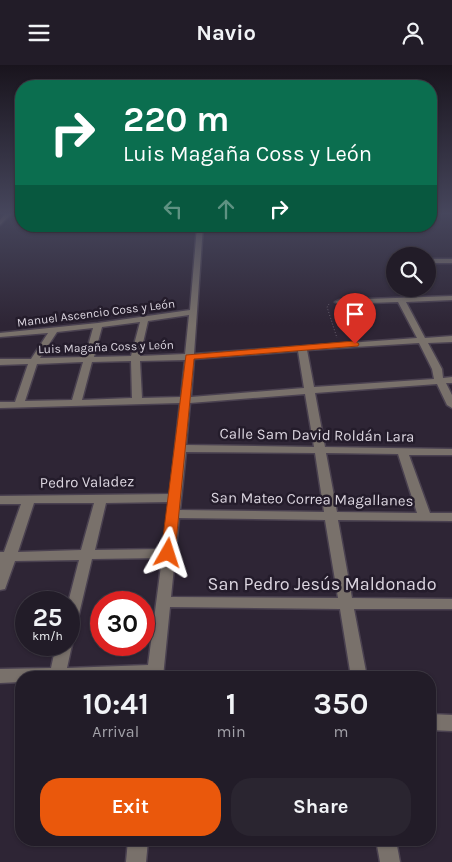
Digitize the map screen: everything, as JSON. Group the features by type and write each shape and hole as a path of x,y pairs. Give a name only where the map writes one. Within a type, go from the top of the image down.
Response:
{"street":[{"path":"155,671 181,448 198,250"},
{"path":"436,261 452,261"},
{"path":"339,302 452,298"},
{"path":"401,300 421,340 446,378 452,405"},
{"name":"Manuel Ascencio Coss y León","path":"0,335 98,325 194,312"},
{"path":"138,402 135,358 145,318"},
{"path":"76,403 98,325"},
{"path":"19,405 33,362 54,330"},
{"name":"Luis Magaña Coss y León","path":"0,362 189,357 339,345 452,339"},
{"path":"302,348 357,671"},
{"path":"0,405 138,402 310,387 446,378"},
{"name":"Calle Sam David Roldán Lara","path":"181,448 452,453"},
{"path":"403,452 425,517"},
{"name":"Pedro Valadez","path":"0,500 174,497"},
{"path":"78,591 101,498"},
{"path":"0,585 5,557 29,499"},
{"name":"San Mateo Correa Magallanes","path":"172,514 452,517"},
{"path":"5,557 168,553"},
{"name":"San Pedro Jesús Maldonado","path":"162,602 452,604"},
{"path":"58,671 61,656"},
{"path":"0,676 15,675"},
{"path":"436,723 452,723"},
{"path":"136,862 137,846"},
{"path":"387,846 390,862"}],"path":[{"path":"339,302 329,304 327,307 339,345"}],"route":[{"path":"168,553 181,448 189,357 355,344"}]}
